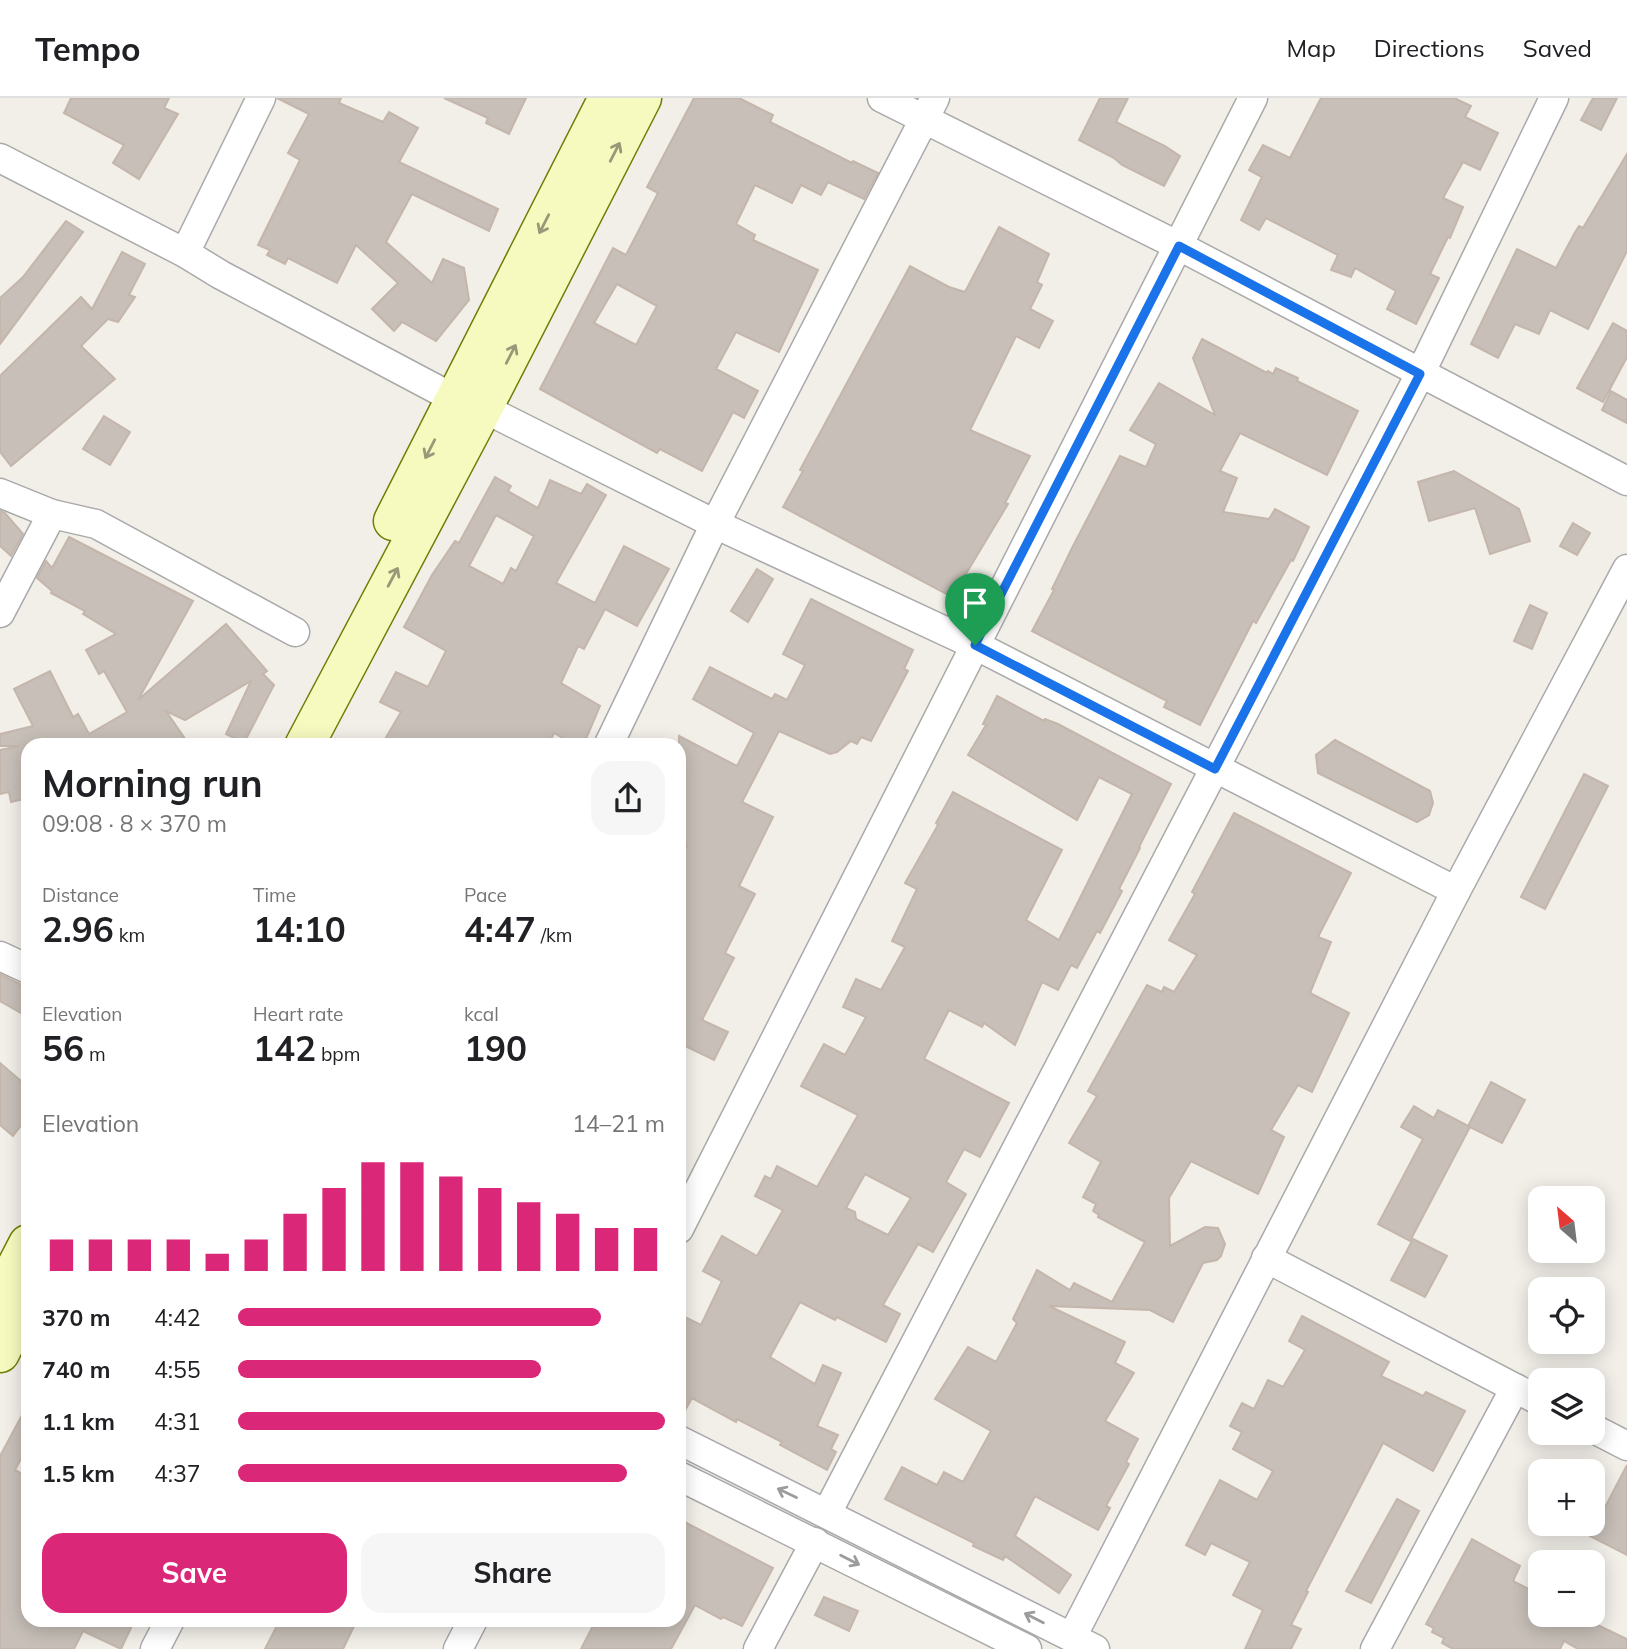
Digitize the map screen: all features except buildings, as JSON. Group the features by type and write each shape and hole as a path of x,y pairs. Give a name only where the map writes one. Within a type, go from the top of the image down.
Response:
{"street":[{"path":"185,253 261,98"},
{"path":"308,738 469,403 608,98"},
{"path":"283,738 642,98"},
{"path":"882,98 929,109 1179,246 1627,481"},
{"path":"686,1215 1254,98"},
{"path":"827,1513 1420,374 1554,98"},
{"path":"612,738 715,524 929,109"},
{"path":"0,158 469,403 715,524 975,645 1456,891"},
{"path":"0,493 52,514 96,524 295,632"},
{"path":"0,614 52,514"},
{"path":"686,1443 1084,1643 1266,1258 1627,569"},
{"path":"0,956 21,966"},
{"path":"0,1298 21,1258"},
{"path":"1266,1258 1528,1395 1375,1649"},
{"path":"0,1353 21,1310"},
{"path":"1605,1435 1627,1446"},
{"path":"686,1479 1027,1649"},
{"path":"758,1649 814,1542"},
{"path":"155,1649 166,1627"},
{"path":"458,1649 469,1627"}],"route":[{"path":"1179,246 1420,374 1215,769 975,645 1179,246"}]}
